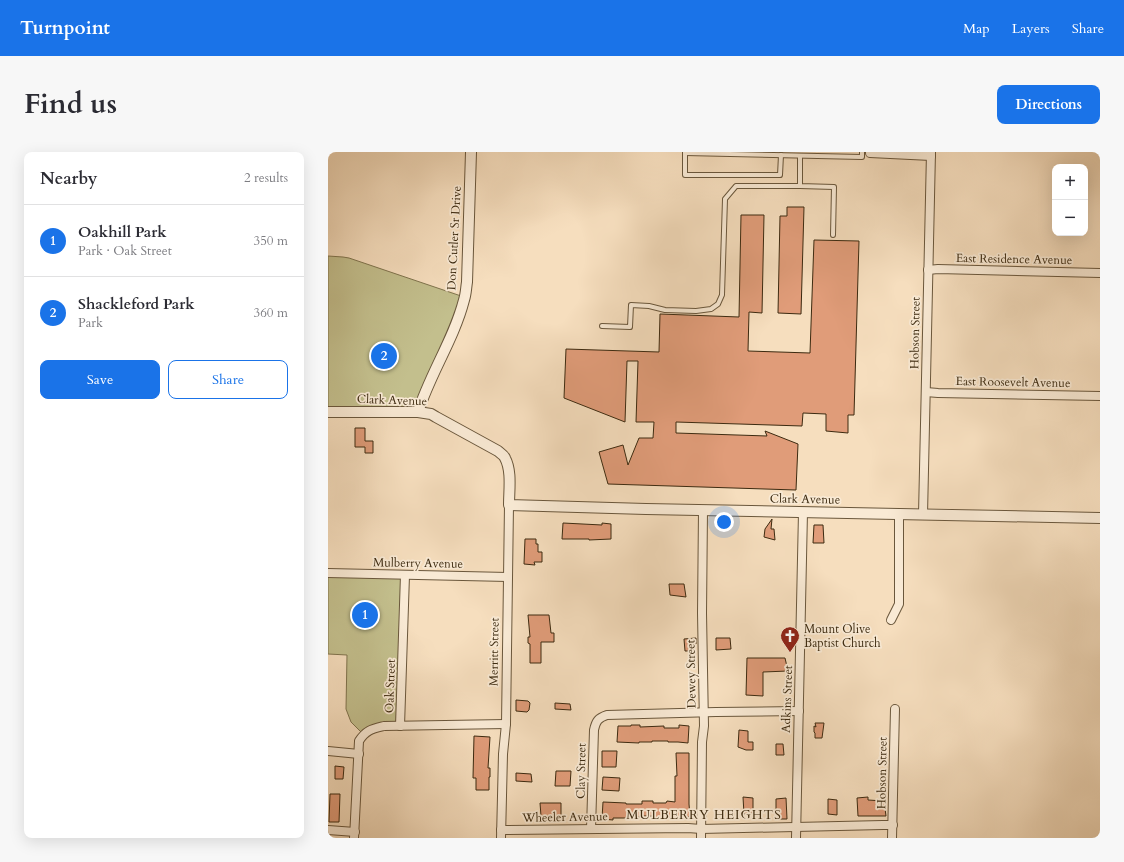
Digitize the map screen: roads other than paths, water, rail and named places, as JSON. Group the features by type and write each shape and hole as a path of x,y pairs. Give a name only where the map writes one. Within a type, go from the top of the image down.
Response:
{"street":[{"name":"Don Cutler Sr Drive","path":"418,412 451,336 465,298 467,282 471,152"},
{"path":"867,152 931,154"},
{"name":"Hobson Street","path":"924,515 931,154"},
{"name":"East Residence Avenue","path":"928,270 1100,273"},
{"name":"East Roosevelt Avenue","path":"926,392 1100,396"},
{"name":"Clark Avenue","path":"328,412 418,412 431,414 498,451 505,457 508,466"},
{"name":"Merritt Street","path":"501,834 503,754 506,724 509,505 508,466"},
{"name":"Clark Avenue","path":"509,505 1100,518"},
{"name":"Dewey Street","path":"701,838 701,768 704,713 702,613 703,510"},
{"name":"Adkins Street","path":"796,838 803,512"},
{"path":"891,620 899,604 900,514"},
{"name":"Mulberry Avenue","path":"328,573 508,577"},
{"name":"Oak Street","path":"355,835 359,741 364,734 372,729 384,726 400,726 405,575"},
{"name":"Hobson Street","path":"892,838 895,709"},
{"path":"704,713 799,711"},
{"name":"Clay Street","path":"591,829 594,730 596,722 600,717 607,715 704,713"},
{"path":"400,726 506,724"},
{"path":"328,751 359,754"},
{"name":"Wheeler Avenue","path":"501,834 591,829 701,829 893,825"},
{"path":"328,830 355,835"}],"lane":[{"path":"781,155 780,175 685,175 685,153 781,155 800,156 862,157 867,152"},
{"path":"800,156 800,186"},
{"path":"602,326 630,327 631,305 649,306 664,310 696,311 711,309 718,304 722,294 725,199 736,186 834,187 833,235"}],"place":[{"name":"Shackleford Park","path":"384,356"},
{"name":"Oakhill Park","path":"365,615"},
{"name":"Mount Olive Baptist Church","path":"790,653"}],"district":[{"name":"MULBERRY HEIGHTS","path":"704,814"}]}
